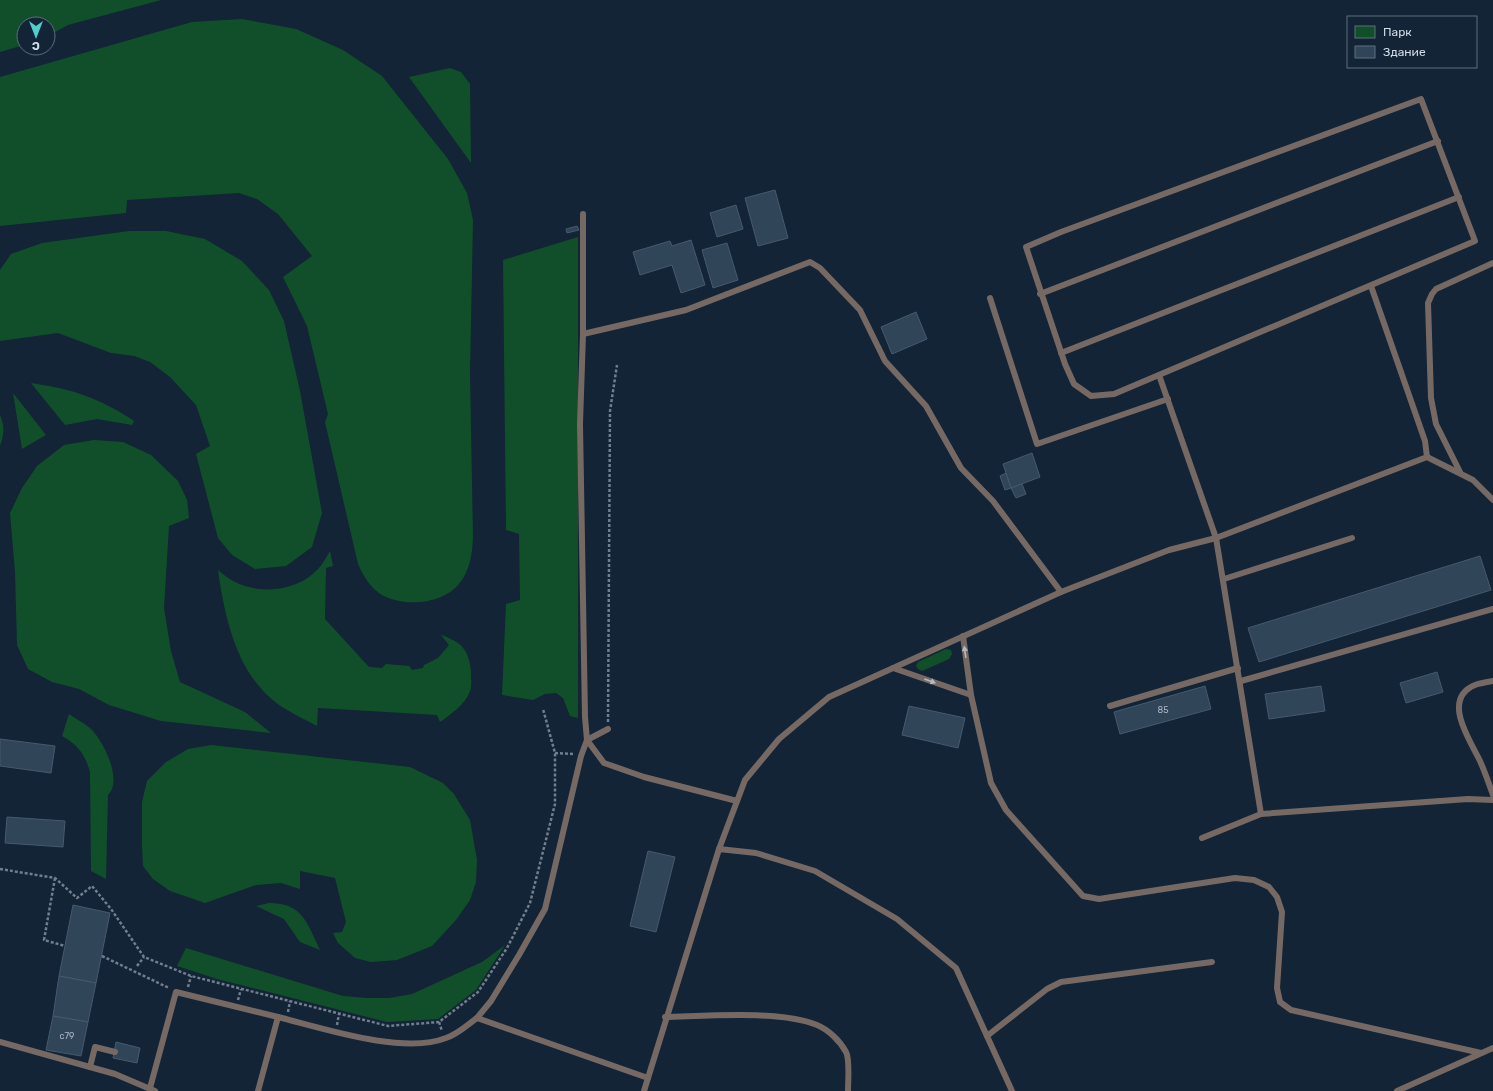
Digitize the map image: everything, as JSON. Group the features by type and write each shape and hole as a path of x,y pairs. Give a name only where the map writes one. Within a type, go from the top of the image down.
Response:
{"lane":[{"path":"1421,99 1438,142 1476,241 1114,394 1091,396 1074,384 1040,294 1026,247 1061,232 1421,99"},
{"path":"1040,294 1438,142"},
{"path":"1061,352 1459,197"},
{"path":"0,1042 115,1074 152,1089 176,992 388,1043 422,1044 446,1038 463,1029 477,1018 491,1001 520,955 544,909 581,756 587,740 585,709 580,424 583,334 583,214"},
{"path":"583,334 686,310 810,262 820,268 860,310 885,361 926,406 961,468 993,501 1061,592"},
{"path":"1460,472 1436,424 1431,398 1428,303 1432,294 1436,290 1493,264"},
{"path":"1371,286 1425,441 1427,457"},
{"path":"990,298 1037,444 1168,399"},
{"path":"1160,375 1216,538 1241,681 1261,814"},
{"path":"644,1091 665,1017 719,849 745,780 779,739 829,697 1061,592 1169,550 1216,538 1427,457 1460,472 1473,480 1493,500"},
{"path":"1224,579 1352,538"},
{"path":"1241,681 1493,609"},
{"path":"963,636 971,695 990,783 1006,810 1082,896 1099,899 1235,878 1254,880 1269,887 1278,897 1282,912 1276,988 1280,1002 1291,1010 1481,1053"},
{"path":"893,668 971,695"},
{"path":"1110,706 1238,668"},
{"path":"1493,681 1474,686 1464,693 1460,699 1459,711 1463,731 1480,762 1493,795"},
{"path":"587,740 608,729"},
{"path":"587,740 604,763 644,777 737,801"},
{"path":"1202,838 1261,814 1468,799 1493,800"},
{"path":"719,849 756,853 815,871 897,919 956,968 1012,1091"},
{"path":"987,1036 1047,989 1061,982 1212,962"},
{"path":"258,1091 278,1017"},
{"path":"665,1017 772,1017 806,1021 819,1026 837,1038 847,1053 848,1091"},
{"path":"477,1018 648,1078"},
{"path":"90,1067 95,1047 114,1052"},
{"path":"1397,1091 1493,1048"}],"path":[{"path":"608,729 610,411 617,365"},
{"path":"0,869 55,878 77,898 92,886 111,909 144,957 191,976 388,1026 439,1022 478,992 507,948 530,904 555,804 555,753 543,709"},
{"path":"555,753 566,752"},
{"path":"55,878 44,940 65,946"},
{"path":"102,956 176,992"},
{"path":"137,966 144,957"},
{"path":"188,987 191,976"},
{"path":"238,998 241,989"},
{"path":"288,1011 290,1001"},
{"path":"337,1025 339,1014"},
{"path":"439,1022 443,1033"}],"green space":[{"path":"0,0 161,0 68,25 56,32 56,16 16,16 16,47 0,52"},
{"path":"242,19 296,29 343,50 382,76 448,159 467,193 473,220 470,374 473,544 468,568 463,579 451,591 433,600 422,602 401,601 382,595 370,585 358,564 325,422 328,414 307,326 283,277 312,256 278,214 257,199 239,193 127,200 126,213 0,226 0,77 192,22"},
{"path":"450,68 461,72 470,84 471,163 409,77"},
{"path":"129,231 166,231 205,239 242,261 269,290 284,321 300,391 322,513 312,547 286,566 255,569 232,555 218,538 196,454 210,446 196,405 170,377 150,362 134,356 111,353 58,333 0,341 0,270 11,254 42,243"},
{"path":"578,237 578,718 570,716 563,698 556,693 545,694 533,700 502,695 506,604 520,600 519,534 506,530 503,260"},
{"path":"31,383 60,388 97,400 134,421 132,425 97,419 65,425"},
{"path":"13,393 46,435 22,449"},
{"path":"0,415 3,423 3,430 0,446"},
{"path":"94,440 123,442 151,455 178,481 187,500 189,518 169,526 164,608 171,651 180,682 245,712 271,733 161,721 109,705 79,689 52,682 28,669 17,645 15,572 10,513 22,488 37,466 64,445"},
{"path":"330,551 333,566 326,568 325,619 369,667 382,668 386,664 409,666 412,670 423,668 424,665 438,658 449,645 441,635 459,644 466,652 471,672 470,691 465,701 440,722 437,715 318,708 317,726 282,707 267,695 254,680 244,663 229,627 218,570 233,581 245,586 256,589 279,589 300,582 310,576 320,567"},
{"path":"946,649 951,650 952,654 949,659 922,671 916,666 918,662"},
{"path":"69,714 90,728 97,736 106,752 113,771 114,780 108,795 106,879 91,871 90,772 86,760 77,747 62,736"},
{"path":"211,745 410,767 443,783 454,794 470,820 477,860 476,882 470,900 456,920 432,946 397,960 371,962 355,958 338,943 333,933 342,932 346,922 335,878 300,871 300,889 281,883 256,885 205,903 170,891 153,879 143,866 142,802 147,781 166,762 188,749"},
{"path":"269,903 280,904 297,911 307,923 320,950 300,942 284,919 256,906"},
{"path":"505,945 476,990 438,1019 387,1022 217,979 177,966 186,948 343,996 389,998 412,994 482,962"}],"building":[{"path":"775,190 788,238 758,246 745,198"},
{"path":"736,205 743,229 717,237 710,213"},
{"path":"577,226 579,230 567,233 566,229"},
{"path":"691,240 705,285 681,293 672,265 640,275 633,252 670,241 672,246"},
{"path":"727,243 738,280 713,288 702,250"},
{"path":"916,312 927,339 892,354 881,327"},
{"path":"1032,453 1040,477 1011,488 1003,464"},
{"path":"1006,473 1011,488 1005,490 1000,476"},
{"path":"1022,484 1026,494 1016,498 1011,488"},
{"path":"1480,556 1491,590 1259,662 1248,628"},
{"path":"1437,672 1443,692 1406,703 1400,683"},
{"path":"1205,686 1211,709 1120,734 1114,712"},
{"path":"1321,686 1325,711 1269,719 1265,694"},
{"path":"909,706 965,718 958,748 902,735"},
{"path":"0,739 55,746 51,773 0,766"},
{"path":"7,817 65,821 63,847 5,843"},
{"path":"648,851 675,857 656,932 630,926"},
{"path":"73,905 110,913 96,983 59,976"},
{"path":"59,976 96,983 88,1022 53,1016"},
{"path":"53,1016 88,1022 81,1056 46,1050"},
{"path":"116,1042 140,1048 137,1063 113,1058"}]}
